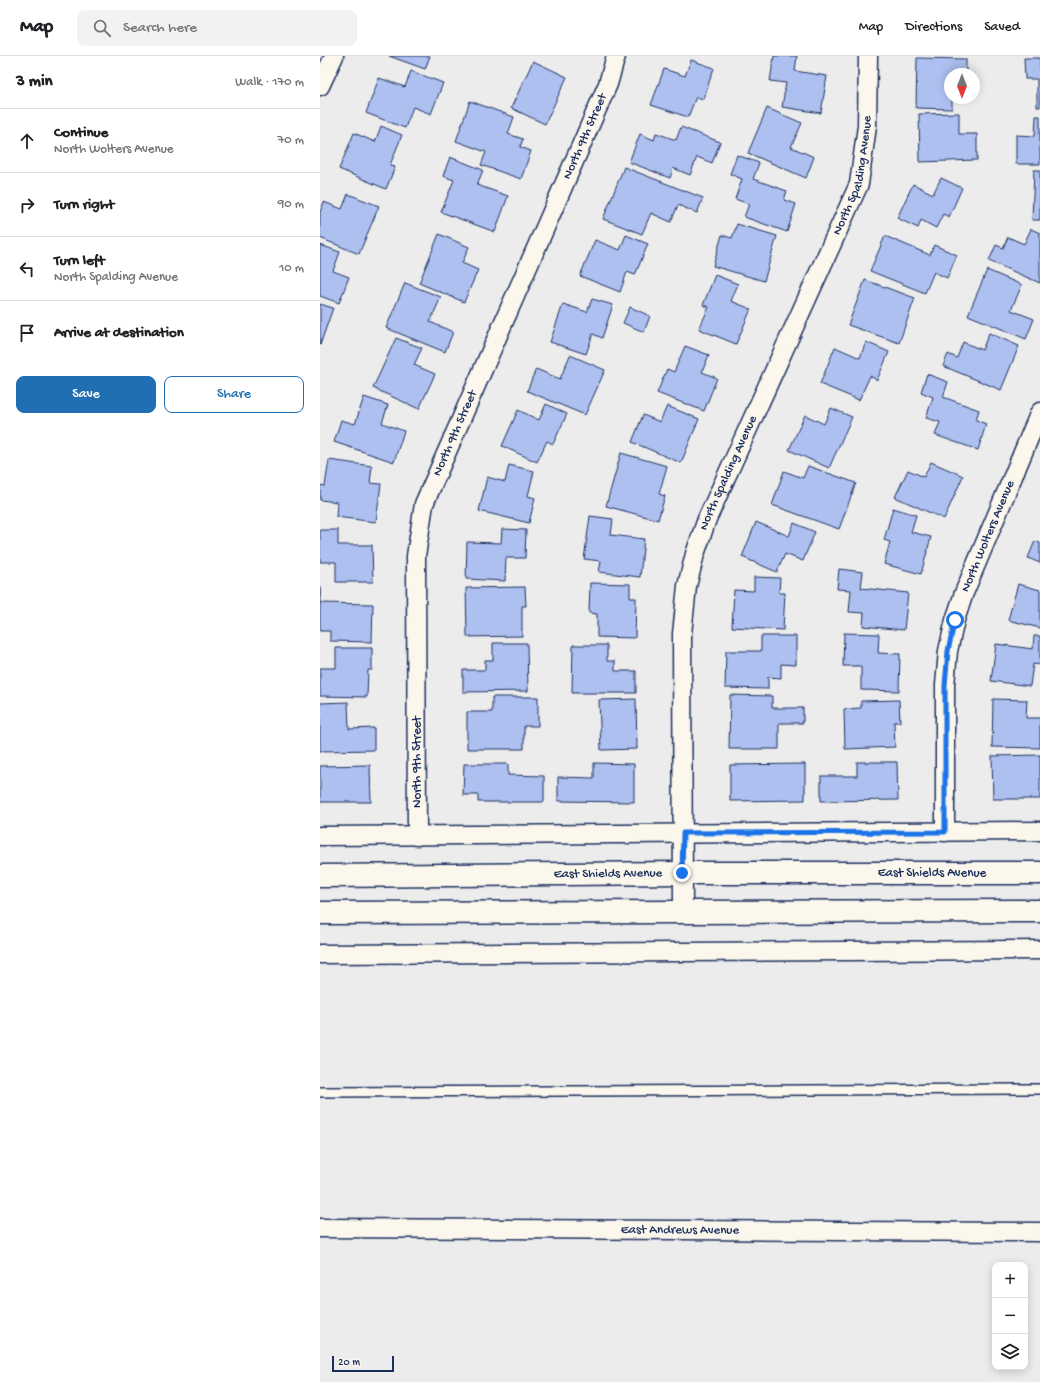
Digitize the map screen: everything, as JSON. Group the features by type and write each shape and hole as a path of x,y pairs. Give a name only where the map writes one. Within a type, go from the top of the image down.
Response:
{"main road":[{"name":"East Shields Avenue","path":"320,876 682,873 1040,873"},
{"path":"320,913 1040,911"}],"street":[{"path":"320,86 334,56"},
{"name":"North 9th Street","path":"418,836 416,556 424,504 608,84 616,56"},
{"name":"North Spalding Avenue","path":"683,911 682,634 687,586 695,554 708,519 860,184 867,126 868,56"},
{"name":"North Wolters Avenue","path":"945,832 945,685 948,651 955,620 964,593 1040,412"},
{"path":"320,836 1040,831"},
{"path":"320,954 1040,950"},
{"name":"East Andrews Avenue","path":"320,1228 1040,1232"}],"lane":[{"path":"320,1092 1040,1089"}],"building":[{"path":"389,56 430,56 425,69"},
{"path":"774,56 797,56 795,71 827,76 821,113 782,107 786,83 770,81"},
{"path":"917,58 966,59 966,68 944,68 944,104 952,104 952,109 916,108"},
{"path":"1024,58 1040,58 1040,107 1037,107 1037,79 1025,79"},
{"path":"691,60 714,68 703,99 696,97 688,117 651,105 664,69 685,76"},
{"path":"533,61 567,77 545,124 511,108"},
{"path":"411,71 443,83 431,114 413,107 405,128 366,113 379,78 405,87"},
{"path":"470,101 514,117 508,134 523,139 520,147 531,151 521,179 481,165 486,152 456,141"},
{"path":"767,108 802,123 791,147 814,157 806,178 748,153"},
{"path":"959,113 959,134 977,134 977,160 920,162 919,114"},
{"path":"1036,116 1040,116 1040,164 1016,164 1016,135 1035,136"},
{"path":"381,126 402,135 390,165 395,167 386,189 339,169 354,133 375,142"},
{"path":"681,127 720,142 712,163 697,157 690,175 673,168 670,178 629,162 640,134 654,140 656,133 676,140"},
{"path":"737,155 759,163 753,179 787,191 784,200 796,204 787,232 744,217 749,204 735,199 742,179 730,174"},
{"path":"450,157 483,170 477,185 508,196 495,232 441,212 454,180 443,176"},
{"path":"624,167 703,198 697,213 678,205 671,222 651,213 642,234 603,219"},
{"path":"1034,170 1040,170 1040,220 1032,220"},
{"path":"941,178 962,188 949,217 943,214 936,228 921,220 918,228 897,218 913,184 933,194"},
{"path":"348,194 379,206 359,254 320,238 320,212 324,202 342,209"},
{"path":"737,224 777,236 764,281 713,266 722,235 732,238"},
{"path":"1031,229 1040,233 1040,283 989,261 996,245 1003,248 1008,237 1024,244"},
{"path":"439,234 469,247 462,263 478,270 464,302 419,283"},
{"path":"626,235 648,244 635,275 627,272 620,292 580,276 595,240 620,250"},
{"path":"885,236 930,255 934,245 957,255 947,278 934,272 925,293 870,271"},
{"path":"320,245 340,252 333,271 349,277 339,303 320,296"},
{"path":"987,270 1022,285 1011,310 1034,319 1026,339 968,315"},
{"path":"715,275 738,284 731,301 751,309 736,344 699,329 709,307 703,305"},
{"path":"865,280 915,298 899,343 848,325"},
{"path":"405,283 441,297 430,322 453,332 445,352 386,328"},
{"path":"592,299 613,305 602,338 593,334 586,354 550,342 563,304 587,312"},
{"path":"320,304 333,308 320,345"},
{"path":"630,307 650,316 644,332 623,323"},
{"path":"989,333 1019,346 1001,390 943,366 948,354 957,358 963,342 982,350"},
{"path":"396,338 422,348 414,365 435,374 419,409 373,388"},
{"path":"866,342 889,352 877,380 870,376 859,400 820,384 835,347 860,358"},
{"path":"685,346 709,355 702,372 717,378 704,411 657,393 667,369 674,372"},
{"path":"570,355 605,370 585,415 527,391 536,369 560,379"},
{"path":"927,374 948,382 943,397 979,410 976,420 986,424 978,450 935,435 940,422 926,418 933,397 921,392"},
{"path":"364,397 388,405 382,423 404,431 394,462 334,442 341,420 355,424"},
{"path":"546,404 567,414 553,444 547,441 537,462 502,446 518,410 539,420"},
{"path":"667,406 699,419 681,463 632,442 643,415 660,422"},
{"path":"831,408 852,417 829,468 789,450 805,415 824,424"},
{"path":"621,453 667,466 659,494 665,496 658,520 606,506"},
{"path":"329,460 372,466 370,483 381,484 376,522 336,517 337,502 320,500 320,485 325,486"},
{"path":"931,462 963,476 944,519 895,497 908,470 924,477"},
{"path":"509,465 534,471 528,496 535,498 529,523 479,511 487,477 505,482"},
{"path":"808,466 856,483 839,529 772,505 784,471 803,478"},
{"path":"893,508 916,515 911,532 931,537 921,574 884,564 890,542 884,540"},
{"path":"590,516 613,519 611,535 644,539 640,577 599,572 601,561 584,559"},
{"path":"756,522 789,536 794,523 815,532 803,561 785,554 777,572 742,557"},
{"path":"502,529 526,530 525,558 506,558 505,581 466,579 467,542 501,543"},
{"path":"320,530 338,530 338,545 372,545 373,582 336,582 336,562 320,562"},
{"path":"1035,541 1040,543 1040,563 1028,558"},
{"path":"839,569 863,572 861,588 908,593 904,630 863,626 864,613 849,612 851,590 837,589"},
{"path":"754,577 780,578 779,593 785,593 783,630 732,627 734,590 754,591"},
{"path":"590,583 630,584 630,598 636,598 635,638 597,637 597,614 589,613"},
{"path":"1018,584 1040,590 1040,628 1008,620"},
{"path":"525,587 526,606 522,606 522,636 467,637 466,588"},
{"path":"320,588 321,603 373,604 372,642 330,641 330,631 320,631"},
{"path":"844,633 879,634 878,653 900,654 899,691 861,690 861,666 843,666"},
{"path":"761,636 796,636 796,665 781,664 781,678 768,677 768,689 725,688 726,651 761,651"},
{"path":"1034,636 1040,636 1040,665 1033,664 1030,686 991,681 996,644 1033,649"},
{"path":"493,643 527,643 528,691 463,692 463,670 485,670 485,660 493,660"},
{"path":"573,645 607,645 607,661 615,661 615,671 636,671 636,693 572,693"},
{"path":"336,648 372,648 372,670 368,670 367,697 320,696 320,668 336,668"},
{"path":"730,695 772,696 772,708 803,708 803,723 779,723 779,749 729,749"},
{"path":"492,697 538,697 538,726 524,726 524,749 467,749 467,712 492,712"},
{"path":"636,699 637,749 601,750 599,700"},
{"path":"993,699 1027,700 1026,718 1040,718 1040,748 992,747"},
{"path":"899,700 900,722 894,722 895,747 845,749 844,709 861,708 861,701"},
{"path":"348,702 349,729 374,728 374,750 320,751 320,703"},
{"path":"1040,755 1040,799 993,799 992,756"},
{"path":"857,762 897,762 898,800 821,801 821,776 857,776"},
{"path":"594,763 634,764 634,802 558,801 558,777 594,778"},
{"path":"464,764 508,764 508,775 544,776 544,802 478,802 478,795 463,795"},
{"path":"805,764 805,800 730,801 730,765"},
{"path":"370,765 371,802 320,802 320,766"}],"route":[{"path":"682,873 683,833 945,832 945,685 948,651 955,620"}]}
